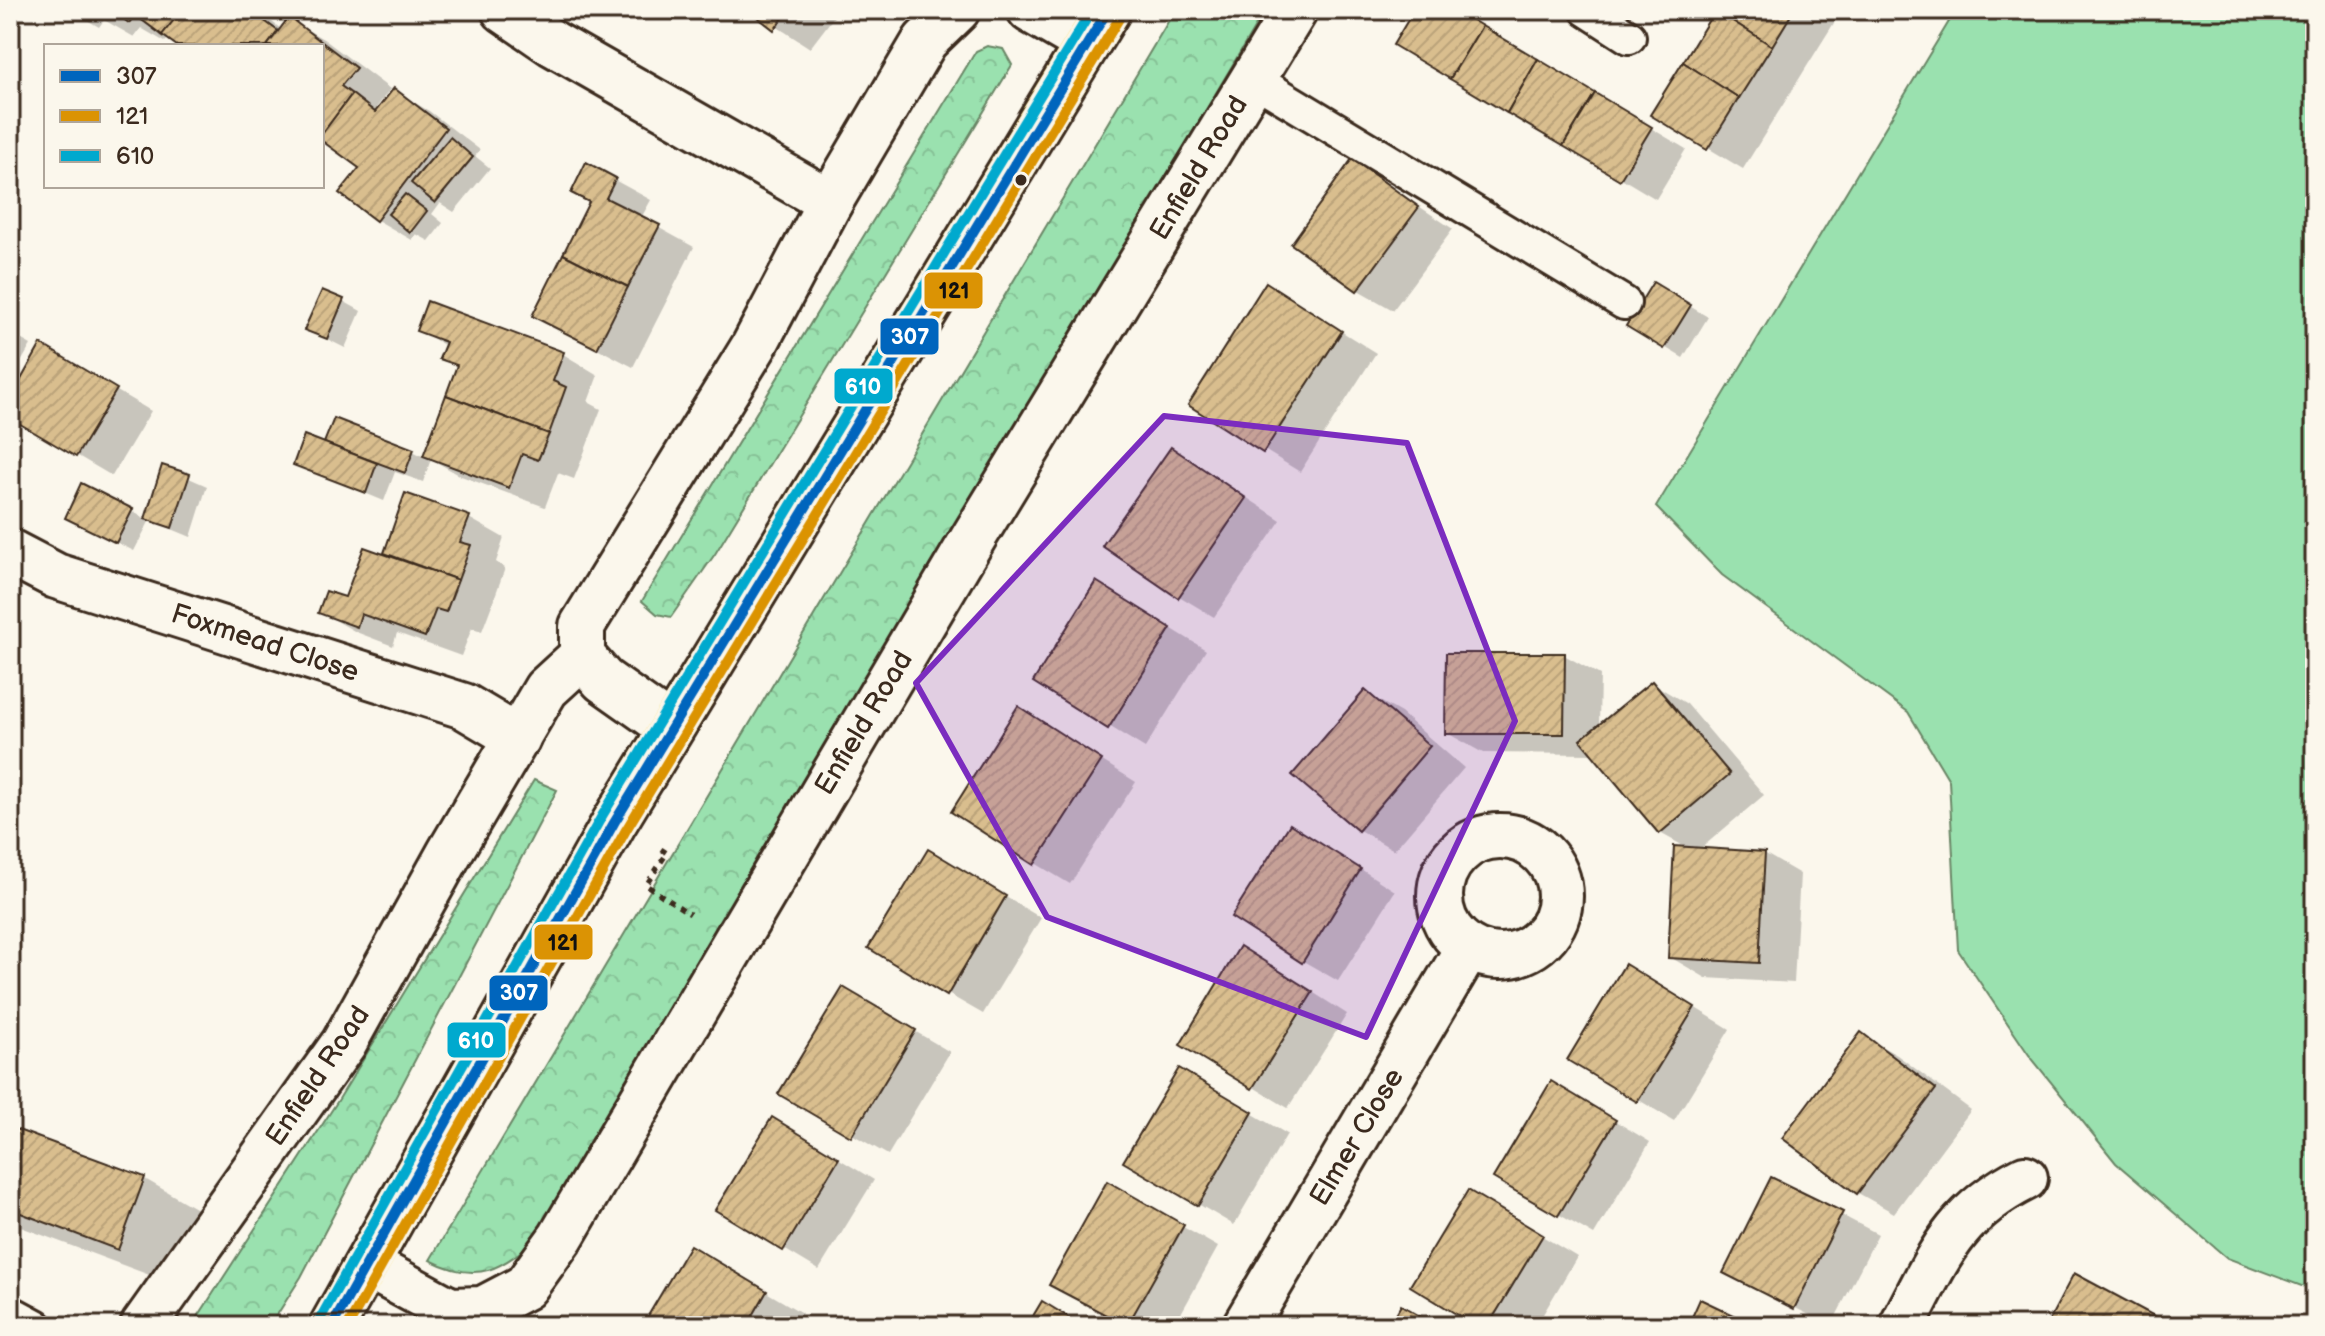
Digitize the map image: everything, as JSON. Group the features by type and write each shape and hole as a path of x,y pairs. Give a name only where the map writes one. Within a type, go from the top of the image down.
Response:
{"main road":[{"path":"332,1326 614,823 1098,27"}],"street":[{"path":"504,10 552,43 830,202"},
{"path":"671,728 603,680 582,656 582,626 754,346 830,202 925,41 957,10"},
{"path":"1030,10 1098,27"},
{"name":"Enfield Road","path":"367,1265 450,1310 483,1309 525,1287 561,1237 983,522 1295,10"},
{"name":"Foxmead Close","path":"10,552 56,576 464,706 518,738"},
{"name":"Enfield Road","path":"143,1326 344,1043 450,852 546,689 582,656"},
{"name":"Elmer Close","path":"1245,1326 1468,948"},
{"path":"1902,1326 1948,1240 1972,1211 1994,1193 2025,1178"}],"lane":[{"path":"1587,10 1629,37"},
{"path":"1253,79 1624,303"},
{"path":"10,1312 36,1326"}],"path":[{"path":"614,823 667,853 646,885 734,943"}],"highlighted area":[{"path":"1164,416 1407,443 1515,721 1366,1037 1047,917 916,683"}],"green space":[{"path":"1175,10 1265,10 540,1236 501,1265 489,1270 462,1271 430,1260"},
{"path":"1956,10 2315,10 2315,1291 2227,1258 2116,1163 2029,1055 1958,950 1949,780 1908,712 1722,575 1656,507"},
{"path":"987,46 1003,49 1012,65 715,554 671,617 657,614 642,601 976,51"},
{"path":"534,780 557,790 301,1277 270,1326 192,1326 339,1099"}],"building":[{"path":"111,10 182,10 162,35 135,15 129,23"},
{"path":"182,10 250,10 278,31 268,44 174,44 162,35"},
{"path":"748,10 789,10 774,30"},
{"path":"1414,10 1456,10 1482,26 1450,79 1393,45"},
{"path":"1715,10 1794,10 1772,46"},
{"path":"1715,10 1772,46 1739,98 1683,62"},
{"path":"289,17 356,68 341,86 352,94 324,131 324,44 269,44"},
{"path":"1482,26 1538,59 1507,113 1450,79"},
{"path":"1538,59 1595,93 1563,146 1507,113"},
{"path":"1683,62 1739,98 1707,150 1650,115"},
{"path":"394,88 446,128 376,221 339,193 359,168 324,142 324,131 352,94 375,112"},
{"path":"1595,93 1652,127 1620,180 1563,146"},
{"path":"450,137 473,157 435,203 411,183"},
{"path":"1352,159 1419,207 1357,291 1291,244"},
{"path":"586,162 616,178 606,198 660,225 628,287 563,254 589,202 571,193"},
{"path":"405,194 427,211 410,233 388,214"},
{"path":"563,254 628,287 597,349 532,316"},
{"path":"1266,282 1342,331 1263,453 1188,405"},
{"path":"1653,282 1691,305 1664,349 1626,326"},
{"path":"322,290 344,299 327,339 304,330"},
{"path":"427,301 564,352 553,381 566,387 549,434 446,395 457,365 439,359 446,342 416,331"},
{"path":"41,344 117,389 76,457 10,418 10,399"},
{"path":"446,395 549,434 538,460 522,454 509,488 423,456"},
{"path":"334,418 414,449 405,473 324,443"},
{"path":"304,435 377,463 366,493 293,465"},
{"path":"1171,447 1246,498 1178,598 1102,546"},
{"path":"162,465 190,474 172,528 145,519"},
{"path":"81,483 133,509 116,543 65,518"},
{"path":"405,493 470,516 460,542 471,545 458,580 384,553"},
{"path":"364,547 458,580 446,612 436,609 425,637 361,614 357,627 318,613 326,591 345,597"},
{"path":"1096,581 1171,628 1108,729 1033,682"},
{"path":"1446,653 1565,653 1564,734 1445,734"},
{"path":"1652,681 1730,774 1659,834 1580,740"},
{"path":"1365,690 1430,746 1358,831 1292,775"},
{"path":"1018,706 1102,760 1034,865 951,812"},
{"path":"1290,824 1361,869 1302,963 1231,917"},
{"path":"1674,846 1765,852 1759,963 1668,958"},
{"path":"928,849 1006,896 947,996 868,948"},
{"path":"1240,946 1313,992 1252,1089 1180,1045"},
{"path":"1625,964 1695,1007 1637,1102 1567,1060"},
{"path":"843,987 916,1030 851,1137 778,1094"},
{"path":"1861,1032 1936,1089 1857,1194 1782,1138"},
{"path":"1179,1068 1253,1112 1198,1206 1123,1162"},
{"path":"1551,1081 1616,1120 1558,1216 1493,1178"},
{"path":"772,1117 839,1158 783,1251 715,1210"},
{"path":"10,1127 145,1177 118,1250 10,1209"},
{"path":"1771,1177 1843,1212 1794,1309 1723,1273"},
{"path":"1107,1181 1184,1225 1127,1326 1049,1285"},
{"path":"1468,1190 1543,1235 1488,1326 1476,1326 1410,1286"},
{"path":"690,1245 767,1291 747,1326 642,1326"},
{"path":"2074,1273 2158,1318 2154,1326 2046,1326"},
{"path":"1700,1299 1757,1326 1688,1326"},
{"path":"1042,1301 1083,1326 1027,1326"},
{"path":"1401,1305 1437,1326 1389,1326"}],"transit line":[{"name":"610","path":"320,1319 602,816 1092,10"},
{"name":"307","path":"332,1326 614,823 1108,10"},
{"name":"121","path":"348,1326 626,830 1120,17"}]}
